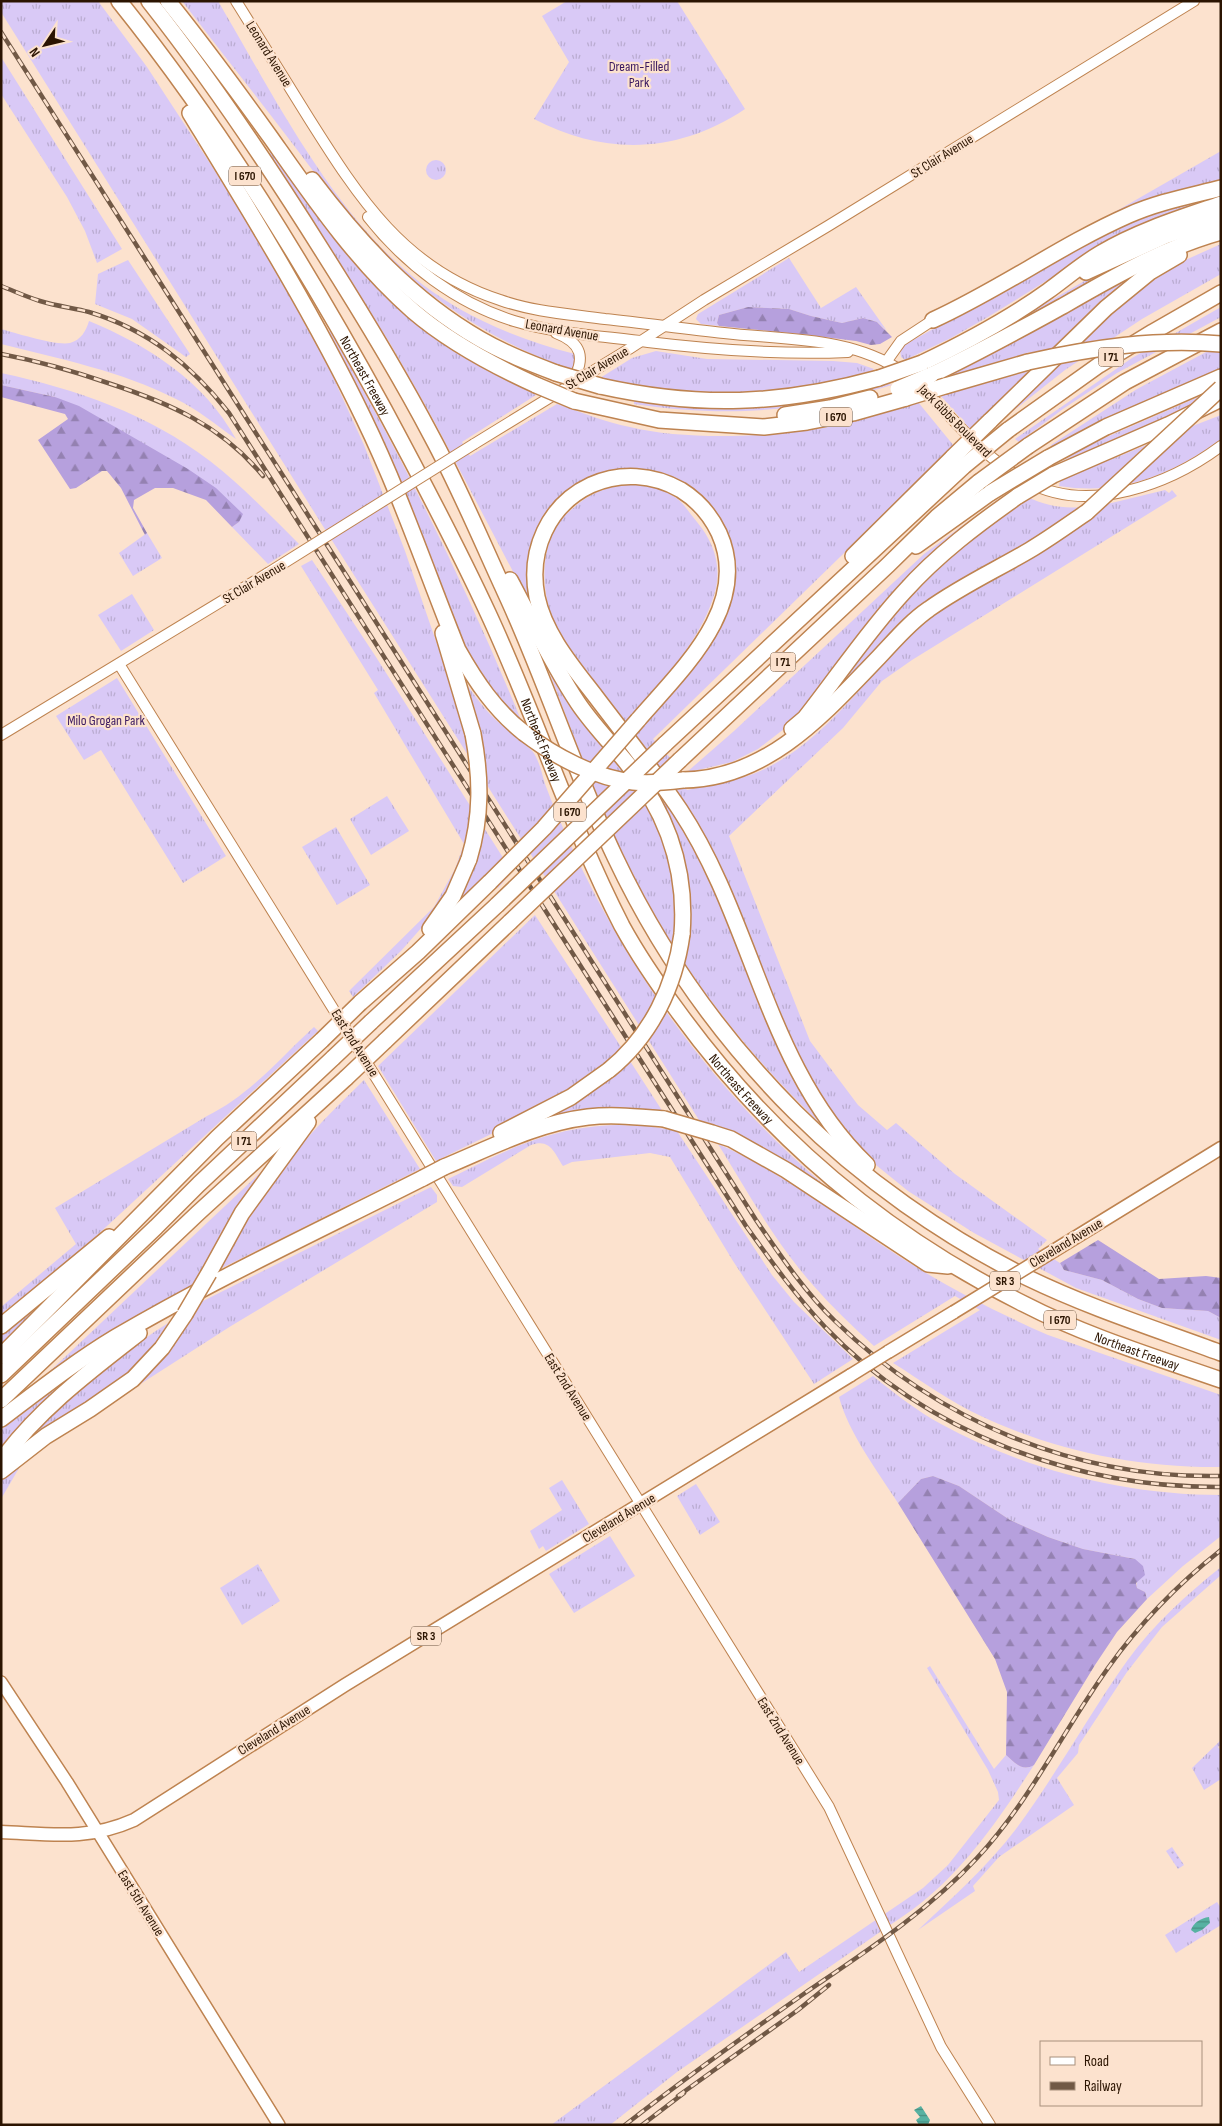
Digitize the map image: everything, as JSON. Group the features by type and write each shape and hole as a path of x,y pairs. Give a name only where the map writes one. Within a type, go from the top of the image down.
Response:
{"highway":[{"name":"Northeast Freeway","path":"119,1 191,97 296,255 344,337 422,479 489,614 602,884 624,930 651,974 721,1068 759,1110 849,1192 909,1239 954,1267 1027,1306 1101,1338 1221,1380"},
{"name":"Northeast Freeway","path":"149,1 232,112 294,206 353,300 433,438 512,607 614,856 660,942 720,1029 756,1071 798,1115 881,1187 928,1220 1030,1279 1112,1314 1221,1353"},
{"name":"I 670","path":"168,1 222,70 318,206 381,281 414,311 444,334 490,363 536,385 574,400 636,415 701,424 764,427 807,422 853,413 902,394 945,386 1028,362 1114,346 1193,342 1221,344"},
{"path":"136,22 282,264 365,420 458,650 471,673 497,708 524,733 556,756 606,775 632,782 656,783 700,780 744,768 783,747 820,718 905,630 927,610 950,594 1039,545 1087,512 1221,388"},
{"path":"222,70 260,112 355,235 377,259 452,321 514,356 556,374 600,386 671,399 736,402 811,395 879,378 922,362 996,325 1048,291 1074,271 1122,242 1145,231 1221,204"},
{"path":"933,320 970,303 1097,231 1131,214 1159,204 1221,188"},
{"path":"1048,291 1165,236 1221,217"},
{"path":"902,394 932,375 969,357 1148,259 1193,240 1221,234"},
{"path":"958,462 990,421 1106,308 1133,285 1172,259 1221,234"},
{"name":"I 71","path":"1,1375 333,1058 809,609 958,462 1008,430 1099,366 1221,293"},
{"name":"I 71","path":"1,1400 198,1213 346,1078 888,565 936,517 1028,446 1124,382 1221,331"},
{"path":"888,565 939,531 990,492 1048,458 1106,427 1221,378"},
{"path":"684,780 728,768 746,760 786,735 805,718 905,590 968,532 1018,496 1053,475 1168,425 1221,399"},
{"path":"1168,425 1221,406"},
{"path":"433,438 473,508 561,676 594,724 638,778 656,805 672,842 678,864 684,912 682,934 673,975 657,1013 630,1051 610,1070 571,1097 475,1146 444,1167"},
{"path":"1,1356 116,1242 171,1184 360,1003 418,952 544,828 638,720 689,660 716,618 725,596 727,564 725,551 716,526 709,515 692,498 660,480 631,476 602,480 576,493 564,502 546,526 540,538 534,569 538,600 543,616 560,648 669,794 696,837 720,883 784,1043 809,1092 825,1116 864,1162 928,1220"},
{"path":"396,970 443,913 464,875 478,824 479,772 472,734 423,564"},
{"path":"1,1471 46,1436 90,1409 133,1379 162,1348 182,1308 209,1273 242,1213 265,1179 300,1134 322,1100"},
{"path":"1,1461 28,1429 96,1366 228,1276 444,1167 539,1128 560,1122 588,1117 614,1116 664,1120 730,1139 786,1170 928,1264 954,1267"},
{"path":"1,1326 171,1184"},
{"path":"1,1419 47,1384 115,1338 182,1308"}],"main road":[{"name":"Cleveland Avenue","path":"1,1832 77,1836 122,1826 155,1808 229,1758 345,1685 1221,1148"},
{"name":"East 5th Avenue","path":"1,1682 67,1782 96,1832 279,2125"}],"street":[{"name":"Leonard Avenue","path":"236,1 334,158 378,219 425,262 450,278 499,300 536,310 664,326 823,342 859,351 886,362"},
{"name":"St Clair Avenue","path":"1,735 268,573 664,326 1194,1"},
{"name":"Leonard Avenue","path":"334,158 351,192 367,216 391,244 417,268 445,288 478,306 512,320 541,327 642,341 755,351 819,353 859,351"},
{"path":"886,362 901,341 933,320"},
{"path":"541,327 566,337 579,350 580,363 572,383"},
{"name":"Jack Gibbs Boulevard","path":"886,362 914,379 965,434 992,458 1027,482 1052,490 1084,495 1125,491 1171,475 1202,459 1221,446"},
{"name":"East 2nd Avenue","path":"119,664 828,1807 941,2047 990,2125"}],"green space":[{"path":"1,1 98,1 147,67 215,171 275,269 328,366 364,445 405,551 451,685 476,719 467,685 492,716 533,752 573,850 597,898 650,989 713,1072 784,1149 824,1185 822,1188 732,1133 699,1120 321,523 1,12"},
{"path":"182,1 218,1 304,147 355,217 382,249 430,290 469,314 531,341 575,354 576,362 572,370 516,347 489,333 438,300 392,261 370,240 335,200"},
{"name":"Dream-Filled Park","path":"567,1 677,1 745,109 720,124 694,135 668,142 641,145 614,144 588,139 561,131 534,119 569,62 542,16"},
{"path":"1,57 122,249 97,263 85,231 67,197 1,94"},
{"path":"273,151 398,307 433,337 461,356 536,395 462,442 470,456 557,404 602,420 655,432 682,435 741,436 828,427 853,422 918,402 954,446 653,739 683,772 687,772 734,731 924,554 999,499 1000,502 961,532 793,722 758,749 732,762 677,775 687,790 753,774 779,761 803,745 845,706 924,620 1095,507 1165,490 1169,493 1172,490 1177,496 912,660 882,681 843,728 729,836 810,1041 858,1105 887,1130 896,1123 955,1174 1047,1240 1038,1249 1060,1263 1064,1270 1102,1280 1138,1299 1162,1308 1208,1311 1221,1318 1221,1340 1076,1288 974,1233 908,1191 876,1165 838,1122 801,1067 729,888 625,727 555,627 548,603 544,578 550,540 562,518 589,496 602,490 629,485 656,488 680,501 703,529 714,553 717,570 716,588 711,606 682,657 633,717 728,604 712,511 628,471 548,512 533,603 530,604 434,421 391,345 269,154"},
{"path":"1221,151 1221,182 1080,232"},
{"path":"432,160 440,160 446,166 446,174 440,180 432,180 426,174 426,166"},
{"path":"1221,194 1221,198 1096,250 951,338 905,360 901,357 900,350 906,344 1020,281 1095,236 1134,219"},
{"path":"1209,225 942,364 1110,266"},
{"path":"1221,244 1221,274 1142,319 1065,370 1008,415 1005,411 1117,305 1181,262"},
{"path":"789,258 821,308 856,287 887,331 877,322 863,318 842,323 789,309 748,307 719,315 717,323 719,326 701,324 696,319 698,314"},
{"path":"128,260 190,354 186,357 132,319 95,304 98,274"},
{"path":"1144,268 1035,370 1030,352 954,376 952,372"},
{"path":"748,307 789,309 842,323 863,318 877,322 892,337 880,344 871,345 856,341 808,335 719,326 717,323 719,315"},
{"path":"1221,307 1221,317 1117,373 1063,409 1019,442 1015,439 1132,358"},
{"path":"89,321 133,342 173,368 208,400 223,418 236,439 191,408 155,389 112,373 1,344 1,329 46,341 70,343 82,335"},
{"path":"330,331 357,378 432,522 478,620 521,720 502,704 465,651 327,332"},
{"path":"1221,344 1221,370 1100,422 1052,447 1051,445 1137,389"},
{"path":"656,351 707,359 833,361 857,363 874,369 871,372 800,387 728,394 669,392 600,378 632,358"},
{"path":"1030,371 1030,374 972,431 939,394"},
{"path":"1,373 57,387 111,405 187,444 210,461 256,501 299,544 268,564 232,527 239,522 55,397 1,385"},
{"path":"885,383 892,385 827,401 764,410 702,411 634,404 634,400 679,406 747,407"},
{"path":"1,385 55,397 79,406 188,469 216,488 243,514 239,522 232,527 206,500 173,488 155,488 134,500 133,508 147,533 145,535 121,488 107,471 102,471 76,488 70,489 38,440 68,419 65,414 1,397"},
{"path":"1221,387 1221,393 1049,472 1048,470 1091,444"},
{"path":"1221,415 1221,439 1184,463 1164,472 1144,480 1103,488 1059,486 1061,478 1069,474"},
{"path":"1027,497 1054,506 1082,507 1046,534 950,587 817,714 884,624 949,554"},
{"path":"147,533 162,558 133,576 119,553"},
{"path":"312,560 376,657 512,872 498,888 488,876 461,900 459,899 461,865 438,909 401,951 353,997 349,991 434,907 455,869 464,844 374,693 378,690 301,566"},
{"path":"132,594 154,630 121,651 98,615"},
{"path":"550,668 648,800 689,913 644,777 663,795 682,820 827,1126 825,1128 777,1080 732,1028 692,974 655,916 610,826 548,669"},
{"name":"Milo Grogan Park","path":"117,678 226,856 183,883 101,750 84,760 56,716"},
{"path":"387,796 409,831 371,855 350,819"},
{"path":"336,827 370,885 337,905 302,847"},
{"path":"535,915 623,1050 602,1068 557,1099 436,1161 378,1066"},
{"path":"314,1027 318,1031 67,1263 1,1314 1,1307 76,1244 55,1208 237,1098 264,1076"},
{"path":"630,1061 663,1112 610,1110 556,1117 555,1113 599,1087"},
{"path":"364,1080 420,1169 216,1271 254,1207 283,1166 322,1122"},
{"path":"618,1125 648,1126 677,1131 772,1275 794,1302 853,1359 814,1384 733,1261 670,1157 650,1153 572,1162 563,1166 551,1148 543,1143 537,1143 462,1187 453,1186 448,1179 510,1149 550,1135 571,1130"},
{"path":"718,1144 770,1171 916,1267 1014,1320 1048,1335 1221,1395 1221,1467 1190,1467 1129,1461 1068,1448 1009,1428 958,1404 936,1391 893,1363 980,1310 955,1296 874,1346 834,1308 799,1268 762,1216"},
{"path":"262,1171 265,1172 198,1283 48,1373"},
{"path":"431,1187 437,1195 437,1202 231,1326 128,1392 167,1351 197,1304"},
{"path":"1098,1240 1159,1279 1206,1276 1221,1278 1221,1318 1208,1311 1162,1308 1138,1299 1102,1280 1064,1270 1060,1263"},
{"path":"86,1261 1,1348 1,1332"},
{"path":"176,1318 137,1368 43,1434 23,1444 95,1376 155,1331"},
{"path":"873,1376 914,1408 941,1424 973,1440 1041,1467 1112,1485 1185,1494 1221,1495 1221,1536 1183,1566 1147,1599 1145,1592 1137,1588 1135,1559 1083,1549 1048,1537 1010,1520 959,1486 933,1476 921,1479 898,1503 856,1438 839,1397"},
{"path":"70,1378 72,1379 1,1454 1,1430"},
{"path":"22,1463 1,1499 1,1481"},
{"path":"933,1476 959,1486 1010,1520 1048,1537 1083,1549 1135,1559 1143,1566 1145,1575 1136,1583 1137,1588 1145,1592 1147,1599 1117,1632 1034,1765 1030,1767 1019,1766 1006,1755 1007,1692 995,1659 898,1503 921,1479"},
{"path":"562,1480 589,1524 546,1551 543,1546 539,1549 530,1531 562,1510 549,1488"},
{"path":"696,1484 720,1522 700,1535 677,1496"},
{"path":"610,1536 635,1576 574,1613 549,1574"},
{"path":"258,1564 280,1601 242,1625 220,1588"},
{"path":"1221,1567 1221,1575 1162,1627 1127,1672 1079,1745 1078,1753 1057,1778 1074,1805 999,1857 973,1886 975,1891 918,1930 981,1869 1016,1829 1137,1648 1171,1611"},
{"path":"930,1666 994,1769 1006,1755 1022,1767 1026,1768 1034,1765 979,1843 931,1895 912,1910 677,2072 610,2125 551,2125 786,1952 799,1972 923,1888 948,1865 999,1800 998,1792 988,1770 927,1668"},
{"path":"1221,1740 1221,1745 1218,1747 1221,1751 1221,1779 1204,1790 1192,1768"},
{"path":"1172,1847 1184,1865 1178,1869 1166,1851"},
{"path":"1217,1902 1221,1908 1221,1925 1176,1953 1165,1935"}],"water":[{"path":"1209,1917 1210,1923 1202,1930 1195,1933 1191,1930 1198,1921"},
{"path":"921,2106 930,2120 928,2125 919,2125 916,2120 920,2117 914,2110"}],"railway":[{"path":"1,32 756,1220 813,1297 835,1321 875,1356 918,1388 964,1415 1012,1437 1062,1455 1114,1467 1167,1474 1221,1476"},
{"path":"1,286 40,301 89,312 111,320 150,339 184,365 229,413 746,1226 794,1291 825,1327 865,1365 910,1397 957,1425 1007,1448 1059,1465 1112,1477 1167,1485 1221,1487"},
{"path":"1,354 82,374 173,408 212,429 247,458 263,476"},
{"path":"625,2125 805,1993 873,1947 958,1878 1014,1813 1120,1651 1175,1590 1221,1550"},
{"path":"678,2096 798,2010 829,1985"},
{"path":"642,2125 684,2093"}]}
